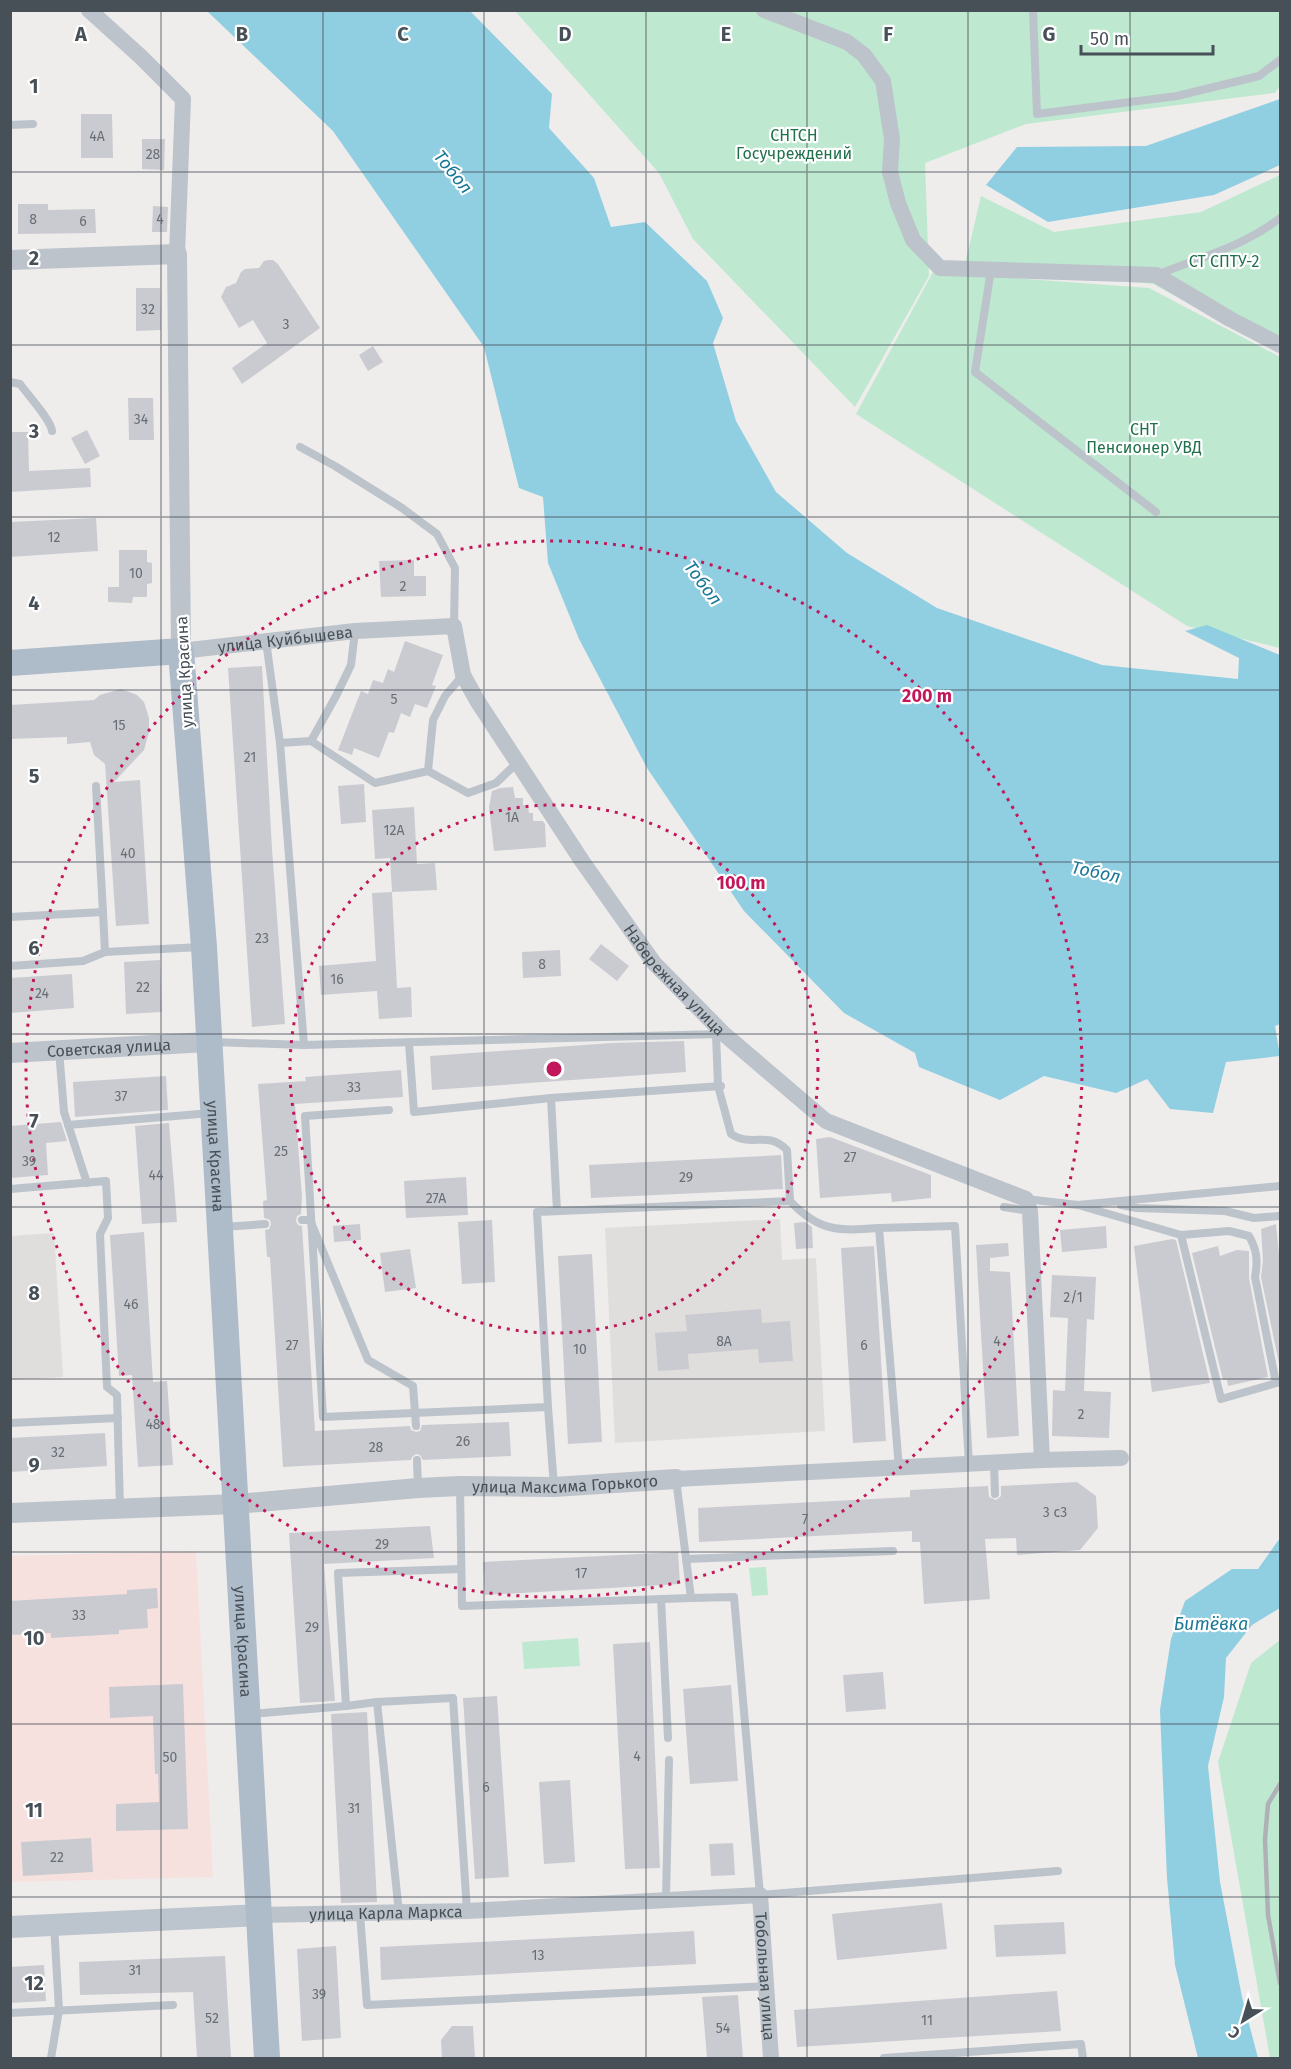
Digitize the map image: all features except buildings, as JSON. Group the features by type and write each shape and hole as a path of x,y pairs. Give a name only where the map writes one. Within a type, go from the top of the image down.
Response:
{"main road":[{"name":"улица Куйбышева","path":"10,663 181,651"},
{"name":"улица Красина","path":"181,651 204,947 267,2058"},
{"name":"улица Карла Маркса","path":"10,1927 260,1916"}],"street":[{"path":"10,260 177,254 183,99 141,57 88,10"},
{"path":"764,10 846,42 864,55 883,81 892,139 890,172 898,202 913,240 940,268 1156,275 1230,319 1281,345"},
{"name":"улица Красина","path":"177,254 181,651"},
{"name":"улица Куйбышева","path":"181,651 355,631 454,626"},
{"name":"Набережная улица","path":"454,626 463,675 478,702 582,861 654,963 720,1034 826,1121 1028,1205"},
{"name":"Советская улица","path":"10,1053 208,1042"},
{"path":"1028,1205 1042,1460"},
{"name":"улица Максима Горького","path":"10,1513 236,1504 417,1488 554,1487 1042,1460 1121,1458"},
{"name":"улица Карла Маркса","path":"260,1916 399,1914 760,1895"},
{"name":"Тобольная улица","path":"760,1895 771,2058"}],"lane":[{"path":"1034,10 1037,114 1177,96 1260,76 1281,60"},
{"path":"10,125 33,124"},
{"path":"1156,275 1235,244 1264,230 1281,218"},
{"path":"991,270 975,372 1156,512"},
{"path":"10,382 20,384 51,423 52,431"},
{"path":"300,447 402,508 437,534 455,568 454,626"},
{"path":"311,741 351,665 355,631"},
{"path":"266,641 280,743 304,1045"},
{"path":"428,771 433,720 445,696 463,675"},
{"path":"280,743 311,741 375,783 428,771 468,794 496,783 518,762"},
{"path":"96,786 105,952"},
{"path":"10,917 103,912"},
{"path":"10,966 83,961 105,952 204,947"},
{"path":"208,1042 304,1045 720,1034 721,1086 731,1134 740,1140 772,1139 787,1150 790,1202 803,1215 840,1230 955,1226 969,1465"},
{"path":"410,1043 414,1112 551,1098 721,1086"},
{"path":"59,1049 64,1112 87,1183"},
{"path":"551,1098 556,1211"},
{"path":"389,1110 305,1116 306,1220 323,1417 548,1407"},
{"path":"68,1125 213,1113"},
{"path":"10,1189 106,1181 108,1218 100,1234 107,1387 117,1395 120,1510"},
{"path":"1004,1207 1111,1203 1281,1186"},
{"path":"554,1487 537,1212 790,1202"},
{"path":"1111,1203 1137,1208 1225,1212 1254,1218 1281,1216"},
{"path":"1078,1205 1181,1235 1229,1231 1249,1236 1256,1248 1258,1264 1255,1277 1278,1383 1221,1399 1181,1235"},
{"path":"306,1220 368,1360 413,1386 416,1426"},
{"path":"219,1227 265,1224"},
{"path":"879,1228 899,1468"},
{"path":"10,1423 118,1418"},
{"path":"417,1460 417,1488"},
{"path":"994,1463 995,1494"},
{"path":"676,1479 691,1598"},
{"path":"460,1486 462,1606 734,1598 760,1895 1058,1871"},
{"path":"686,1559 893,1551"},
{"path":"346,1706 338,1573 461,1569"},
{"path":"661,1599 668,1738"},
{"path":"249,1714 376,1702 453,1698 467,1911"},
{"path":"376,1702 399,1914"},
{"path":"666,1900 669,1760"},
{"path":"360,1914 367,2005 767,1986"},
{"path":"51,2058 59,2010 54,1925"},
{"path":"10,2013 173,2004"},
{"path":"884,2058 1081,2044 1083,2058"}],"shaded area":[{"path":"780,1219 782,1260 816,1258 825,1431 615,1443 605,1228"},
{"path":"54,1233 63,1377 11,1380 11,1236"},
{"path":"196,1551 213,1877 11,1882 10,1556"}],"green space":[{"name":"СНТСН Госучреждений","path":"515,11 1280,11 1280,86 1275,93 1026,124 925,163 929,276 855,407 693,239 659,173"},
{"name":"СТ СПТУ-2","path":"1280,175 1280,352 1153,284 965,264 981,196 1054,232 1201,212"},
{"name":"СНТ Пенсионер УВД","path":"933,272 1149,288 1280,357 1280,648 1187,626 856,414"},
{"path":"766,1567 768,1595 752,1596 749,1568"},
{"path":"578,1638 580,1666 524,1669 522,1642"},
{"path":"1280,1640 1280,2058 1270,2058 1218,1762 1251,1663"}],"water":[{"name":"Тобол","path":"207,11 470,11 552,94 549,128 594,178 611,227 645,222 707,281 723,318 713,343 736,421 776,492 847,553 937,608 1102,665 1238,679 1239,658 1185,631 1207,625 1280,655 1280,1024 1275,1026 1280,1056 1226,1062 1213,1113 1170,1109 1147,1079 1116,1093 1044,1076 1000,1100 919,1067 915,1053 844,1013 744,911 647,768 579,639 548,563 543,497 519,488 484,347 333,131"},
{"path":"1280,99 1280,165 1214,195 1048,222 986,185 1017,147 1146,146"},
{"name":"Битёвка","path":"1280,1538 1280,1608 1252,1625 1226,1658 1224,1697 1208,1766 1220,1882 1242,1997 1258,2058 1198,2058 1175,1965 1167,1878 1160,1710 1171,1639 1185,1601 1232,1569 1258,1569"}],"railway":[{"path":"1280,1784 1268,1804 1265,1839 1268,1915 1280,1983"}]}
